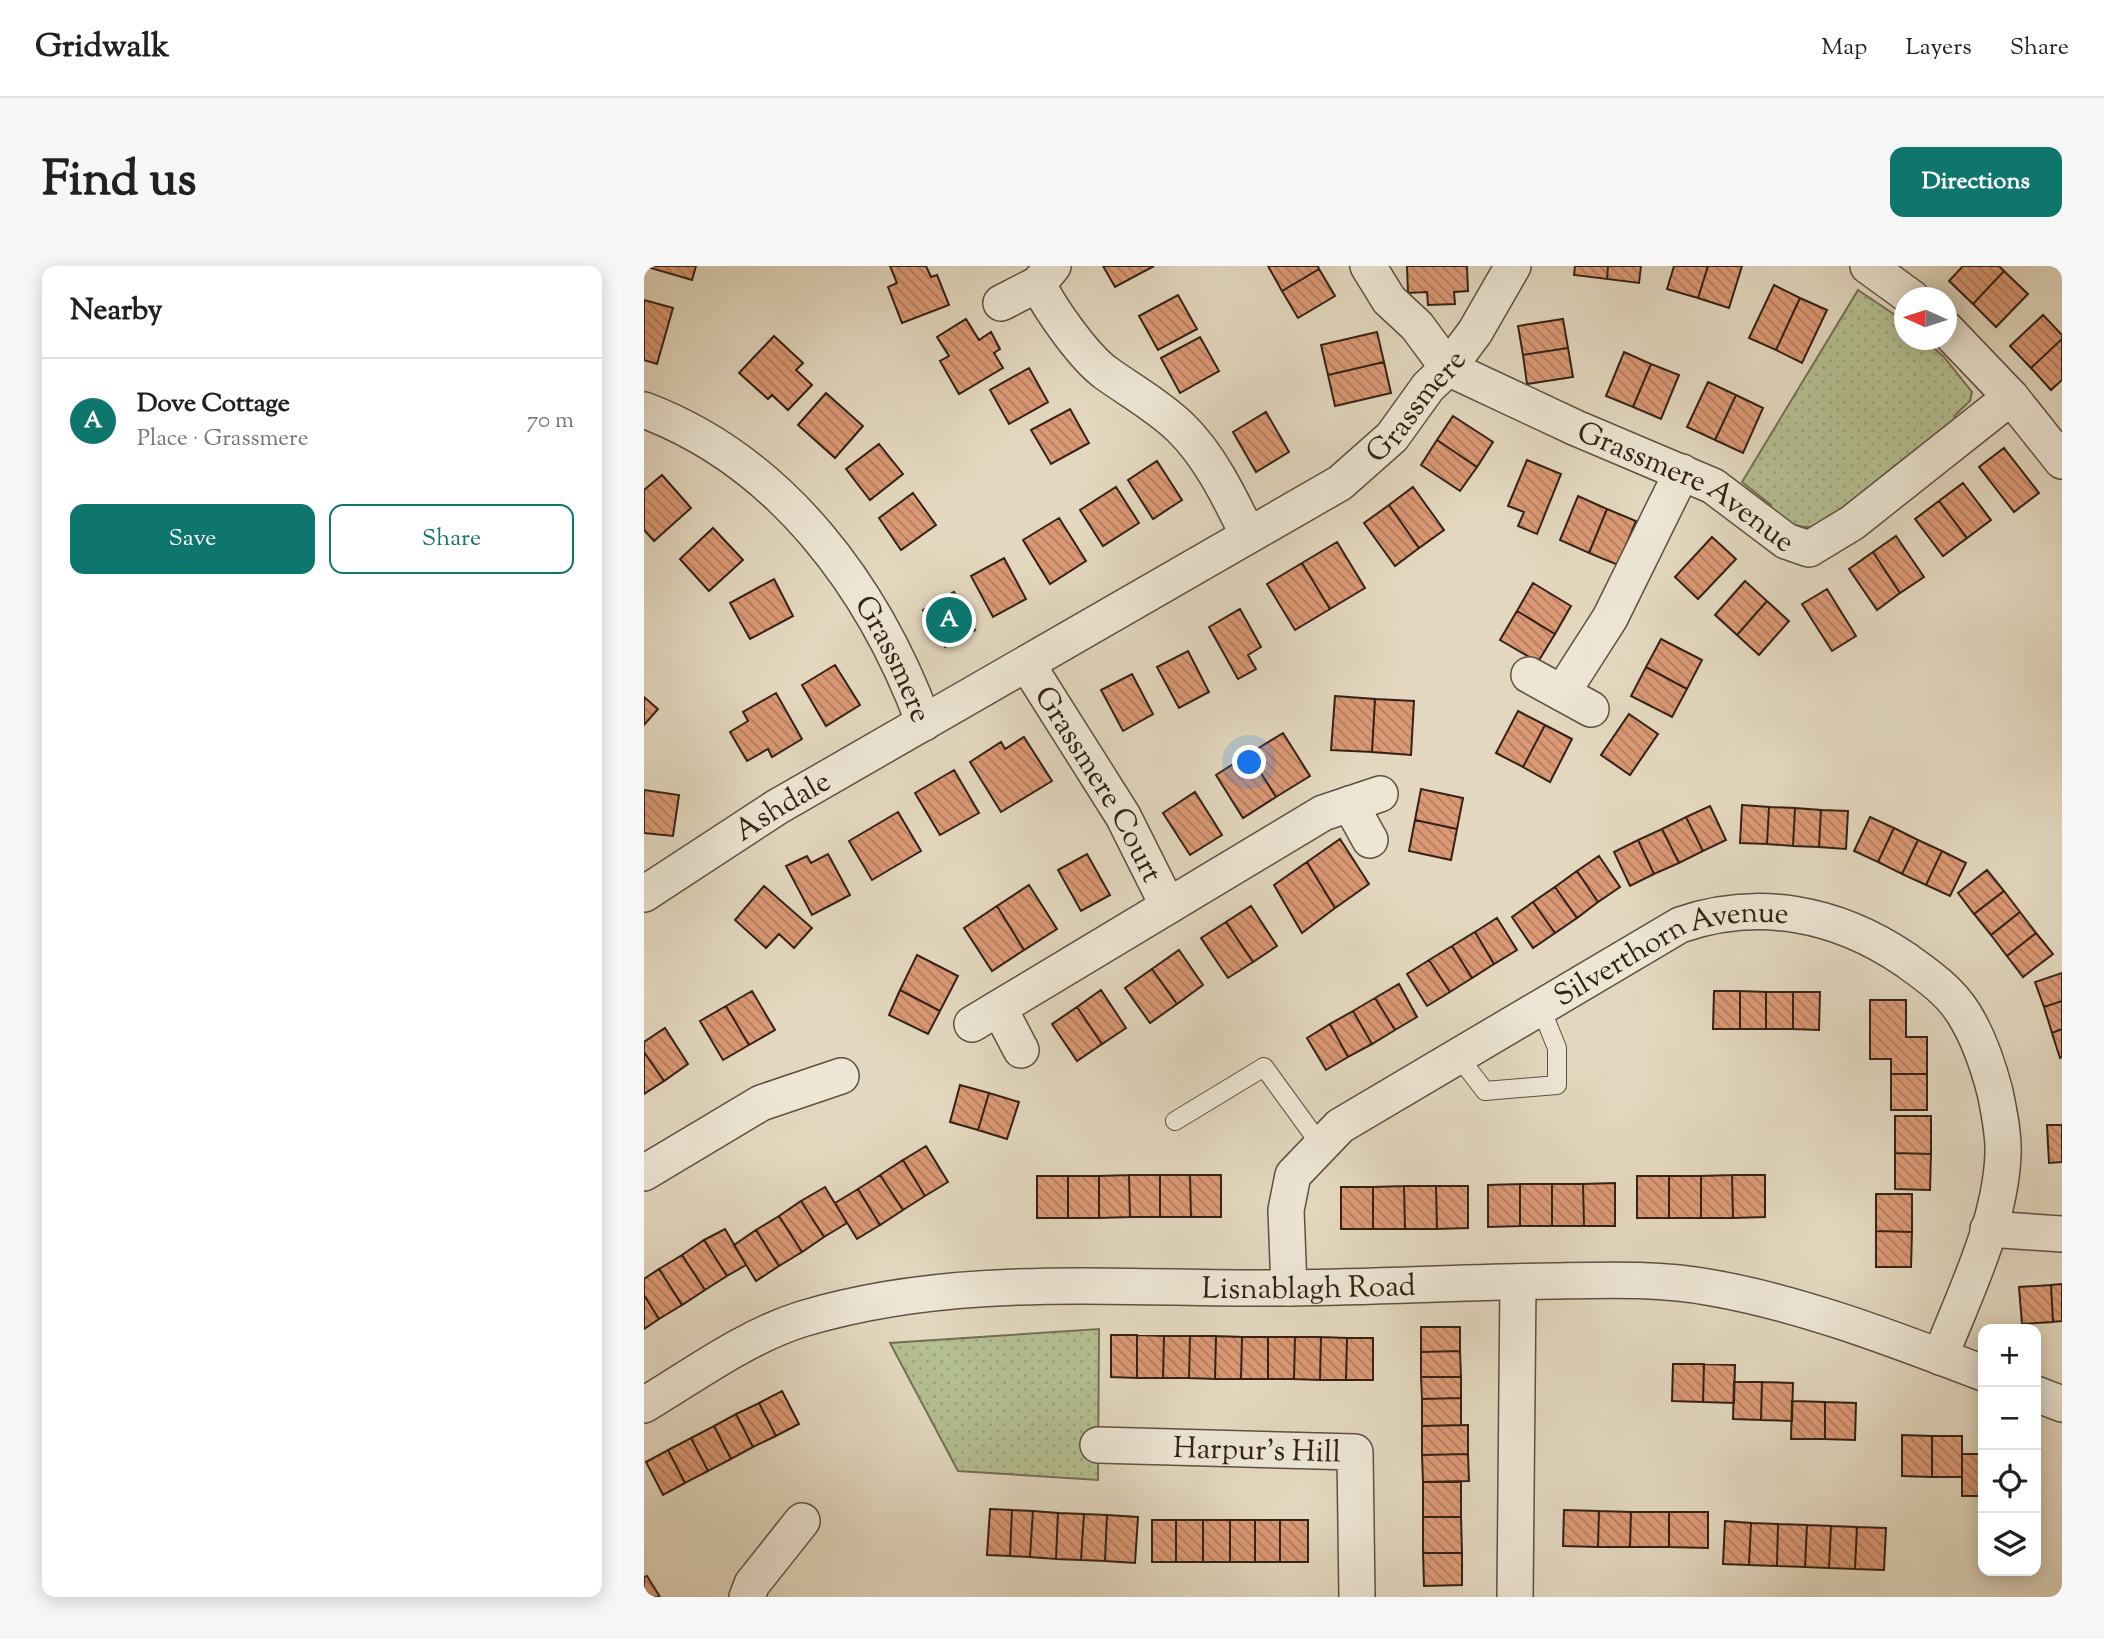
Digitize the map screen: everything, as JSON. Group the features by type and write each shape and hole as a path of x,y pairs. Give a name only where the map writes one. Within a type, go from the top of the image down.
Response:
{"street":[{"path":"1368,266 1389,300 1417,326 1448,368"},
{"name":"Grassmere","path":"644,410 720,446 781,494 813,528 880,632 909,685 924,723 1340,483 1392,437 1428,387 1448,368 1475,332 1513,266"},
{"path":"1868,266 1897,287"},
{"path":"1001,303 1046,275 1047,302 1103,372 1150,401 1181,428 1229,495 1248,536"},
{"path":"1957,339 2011,397 2062,461"},
{"name":"Grassmere Avenue","path":"1448,368 1576,428 1713,486 1786,541 1809,549 1852,523 2011,397"},
{"path":"1529,675 1576,701 1610,618 1682,472"},
{"name":"Grassmere Court","path":"1027,664 1123,816 1168,906"},
{"name":"Ashdale","path":"644,894 777,807 924,723"},
{"name":"Grassmere Court","path":"1021,1050 986,1016 1322,813 1365,799 1370,840"},
{"name":"Silverthorn Avenue","path":"1289,1288 1286,1210 1293,1175 1340,1126 1680,925 1712,914 1773,910 1824,918 1881,943 1926,974 1964,1013 1987,1062 2000,1113 2004,1154 1998,1196 1940,1357"},
{"path":"644,1173 761,1103 841,1076"},
{"path":"1988,1228 2062,1234"},
{"name":"Lisnablagh Road","path":"644,1405 753,1339 800,1320 864,1304 949,1292 1073,1285 1289,1288 1626,1280 1710,1287 1759,1298 1978,1371"},
{"path":"1515,1597 1518,1282"},
{"path":"2041,1396 2062,1404"},
{"name":"Harpur's Hill","path":"1098,1445 1355,1452 1357,1597"},
{"path":"747,1597 752,1584 802,1521"}],"lane":[{"path":"1458,1056 1485,1091 1557,1085 1557,1048 1540,1006"},
{"path":"1175,1121 1264,1067 1320,1144"}],"green space":[{"path":"1858,290 1894,314 1894,350 1936,350 1972,392 1970,401 1954,416 1961,425 1827,523 1802,527 1781,519 1767,510 1771,505 1742,482"},
{"path":"1099,1329 1098,1480 958,1471 890,1343"}],"building":[{"path":"644,266 696,266 692,280"},
{"path":"890,266 926,266 931,277 937,275 949,305 902,323 888,287 897,283"},
{"path":"1103,266 1154,266 1115,287"},
{"path":"1268,266 1318,266 1319,269 1282,291"},
{"path":"1407,266 1467,266 1468,291 1454,292 1455,304 1428,305 1427,292 1408,293"},
{"path":"1575,266 1608,266 1607,279 1574,275"},
{"path":"1608,266 1641,266 1639,283 1607,279"},
{"path":"1674,266 1708,266 1698,298 1667,289"},
{"path":"1708,266 1742,266 1729,308 1698,298"},
{"path":"1963,266 1999,266 2004,271 1973,304 1949,281"},
{"path":"1319,269 1335,296 1298,318 1282,291"},
{"path":"2004,271 2028,294 1996,327 1973,304"},
{"path":"1774,285 1800,298 1776,350 1749,338"},
{"path":"1178,295 1197,329 1158,350 1139,316"},
{"path":"1800,298 1827,310 1802,363 1776,350"},
{"path":"644,300 673,308 657,364 644,360"},
{"path":"2043,315 2062,335 2062,339 2031,368 2010,346"},
{"path":"966,319 979,340 991,332 1000,349 994,353 1003,368 959,394 940,361 949,356 937,337"},
{"path":"1563,319 1568,348 1523,355 1518,326"},
{"path":"1377,332 1384,362 1328,375 1321,345"},
{"path":"774,336 803,363 796,370 812,385 788,410 772,395 768,399 739,373"},
{"path":"1200,337 1219,371 1180,393 1161,358"},
{"path":"2062,339 2062,380 2051,390 2031,368"},
{"path":"1568,348 1573,377 1527,384 1523,355"},
{"path":"1624,352 1651,364 1633,407 1606,396"},
{"path":"1384,362 1391,393 1335,406 1328,375"},
{"path":"1651,364 1679,375 1661,419 1633,407"},
{"path":"1029,368 1048,402 1009,424 990,390"},
{"path":"1708,382 1736,395 1715,440 1687,427"},
{"path":"826,393 863,426 835,458 798,425"},
{"path":"1736,395 1763,408 1743,453 1715,440"},
{"path":"1070,409 1089,443 1051,464 1031,430"},
{"path":"1266,412 1289,452 1256,472 1233,432"},
{"path":"1453,416 1493,442 1477,467 1437,440"},
{"path":"1437,440 1477,467 1460,491 1421,465"},
{"path":"879,444 903,474 870,500 846,469"},
{"path":"2004,448 2039,493 2014,512 1979,467"},
{"path":"1527,460 1561,474 1537,534 1518,526 1524,512 1508,506"},
{"path":"1157,461 1182,500 1153,519 1128,480"},
{"path":"662,475 691,508 654,541 644,530 644,490"},
{"path":"1963,483 1991,520 1967,538 1939,501"},
{"path":"1116,487 1139,523 1103,546 1080,510"},
{"path":"1413,487 1444,530 1419,548 1389,505"},
{"path":"913,493 936,525 901,550 879,518"},
{"path":"1578,496 1607,509 1589,553 1560,540"},
{"path":"1939,501 1967,538 1943,556 1915,519"},
{"path":"1389,505 1419,548 1395,566 1364,523"},
{"path":"1607,509 1636,521 1618,565 1589,553"},
{"path":"1059,518 1086,561 1050,584 1023,540"},
{"path":"713,528 743,560 709,591 680,559"},
{"path":"1896,536 1924,577 1900,593 1873,552"},
{"path":"1712,537 1736,559 1698,599 1675,577"},
{"path":"1337,542 1365,588 1330,609 1302,563"},
{"path":"1873,552 1900,593 1877,610 1849,569"},
{"path":"1004,558 1026,599 993,617 971,576"},
{"path":"1302,563 1330,609 1295,630 1267,584"},
{"path":"774,579 793,616 750,639 730,603"},
{"path":"1745,581 1767,601 1737,635 1715,615"},
{"path":"1533,583 1571,606 1555,634 1517,611"},
{"path":"1827,589 1856,636 1832,651 1802,604"},
{"path":"954,592 975,630 945,647 923,610"},
{"path":"1767,601 1789,621 1759,655 1737,635"},
{"path":"1240,609 1261,647 1248,655 1256,669 1238,679 1209,627"},
{"path":"1517,611 1555,634 1538,662 1500,640"},
{"path":"1661,639 1702,660 1687,689 1646,667"},
{"path":"1188,651 1209,692 1179,708 1157,667"},
{"path":"835,665 860,705 826,726 802,685"},
{"path":"1646,667 1687,689 1672,717 1631,696"},
{"path":"1132,674 1153,714 1123,731 1101,690"},
{"path":"776,693 802,739 772,757 768,749 747,761 730,732 748,721 743,712"},
{"path":"1335,696 1375,699 1372,752 1331,750"},
{"path":"644,697 658,709 644,725"},
{"path":"1375,699 1414,701 1411,755 1372,752"},
{"path":"1518,711 1545,725 1523,767 1496,753"},
{"path":"1629,714 1658,734 1630,775 1601,755"},
{"path":"1545,725 1572,739 1550,782 1523,767"},
{"path":"1283,733 1310,776 1276,797 1249,754"},
{"path":"1024,737 1052,781 1001,812 970,762 1001,742 1005,749"},
{"path":"1249,754 1276,797 1243,818 1216,775"},
{"path":"954,770 979,813 940,835 915,793"},
{"path":"1421,789 1463,798 1457,829 1415,820"},
{"path":"644,790 679,795 673,836 644,833"},
{"path":"1195,792 1222,835 1190,855 1163,813"},
{"path":"1742,805 1769,807 1767,844 1740,843"},
{"path":"1710,806 1726,840 1703,851 1686,817"},
{"path":"1769,807 1795,808 1793,846 1767,844"},
{"path":"1795,808 1821,810 1819,847 1793,846"},
{"path":"1821,810 1848,811 1846,849 1819,847"},
{"path":"898,812 921,851 872,880 849,841"},
{"path":"1686,817 1703,851 1679,863 1662,829"},
{"path":"1870,817 1894,828 1878,862 1854,851"},
{"path":"1415,820 1457,829 1451,860 1409,851"},
{"path":"1894,828 1918,840 1902,874 1878,862"},
{"path":"1662,829 1679,863 1654,874 1638,840"},
{"path":"1340,839 1369,884 1335,908 1307,862"},
{"path":"1638,840 1654,874 1630,886 1614,852"},
{"path":"1918,840 1942,851 1926,885 1902,874"},
{"path":"1942,851 1966,863 1950,896 1926,885"},
{"path":"828,854 850,895 812,915 786,866 807,856 811,863"},
{"path":"1087,854 1110,895 1081,911 1058,870"},
{"path":"1599,856 1620,887 1598,902 1577,871"},
{"path":"1307,862 1335,908 1302,933 1274,885"},
{"path":"1987,870 2004,891 1974,914 1958,893"},
{"path":"1577,871 1598,902 1577,918 1555,887"},
{"path":"1029,885 1057,929 1024,950 997,906"},
{"path":"764,886 812,928 794,948 779,934 766,948 735,920"},
{"path":"1555,887 1577,918 1555,933 1533,902"},
{"path":"2004,891 2020,912 1991,935 1974,914"},
{"path":"1533,902 1555,933 1533,948 1512,917"},
{"path":"997,906 1024,950 992,971 964,928"},
{"path":"1251,906 1277,946 1253,962 1226,922"},
{"path":"2020,912 2036,933 2007,956 1991,935"},
{"path":"1497,918 1517,950 1494,964 1475,932"},
{"path":"1226,922 1253,962 1228,978 1201,938"},
{"path":"1475,932 1494,964 1472,978 1452,946"},
{"path":"2036,933 2053,954 2023,977 2007,956"},
{"path":"1452,946 1472,978 1450,992 1429,960"},
{"path":"1179,950 1203,985 1177,1004 1152,969"},
{"path":"917,955 958,976 940,1011 900,990"},
{"path":"1429,960 1450,992 1427,1006 1407,974"},
{"path":"1152,969 1177,1004 1150,1023 1125,988"},
{"path":"2062,973 2062,1001 2044,1007 2035,982"},
{"path":"1399,984 1417,1017 1395,1030 1375,998"},
{"path":"900,990 940,1011 928,1034 889,1015"},
{"path":"1101,990 1126,1028 1102,1044 1077,1007"},
{"path":"752,991 775,1030 749,1045 726,1006"},
{"path":"1714,991 1740,991 1740,1029 1713,1029"},
{"path":"1740,991 1766,992 1766,1029 1740,1029"},
{"path":"1766,992 1793,992 1793,1029 1766,1029"},
{"path":"1793,992 1820,992 1819,1030 1793,1029"},
{"path":"1375,998 1395,1030 1372,1044 1353,1011"},
{"path":"1870,1000 1906,1000 1906,1037 1927,1037 1927,1074 1891,1074 1891,1059 1870,1059"},
{"path":"2062,1001 2062,1029 2052,1033 2044,1007"},
{"path":"726,1006 749,1045 723,1060 700,1021"},
{"path":"1077,1007 1102,1044 1077,1061 1052,1024"},
{"path":"1353,1011 1372,1044 1348,1057 1330,1024"},
{"path":"1330,1024 1348,1057 1326,1070 1307,1038"},
{"path":"665,1028 688,1064 664,1081 644,1052 644,1042"},
{"path":"2062,1029 2062,1057 2060,1058 2052,1033"},
{"path":"644,1052 664,1081 644,1094"},
{"path":"1891,1074 1927,1074 1927,1110 1891,1110"},
{"path":"960,1085 989,1093 978,1130 950,1122"},
{"path":"989,1093 1019,1102 1007,1139 978,1130"},
{"path":"1895,1116 1931,1116 1931,1154 1895,1153"},
{"path":"2047,1125 2062,1125 2062,1162 2049,1163"},
{"path":"926,1146 948,1182 925,1196 903,1160"},
{"path":"1895,1153 1931,1154 1930,1190 1895,1189"},
{"path":"903,1160 925,1196 903,1210 880,1175"},
{"path":"880,1175 903,1210 880,1225 858,1189"},
{"path":"1129,1175 1160,1175 1160,1217 1130,1217"},
{"path":"1129,1175 1130,1217 1099,1218 1099,1176"},
{"path":"1160,1175 1190,1175 1191,1217 1160,1217"},
{"path":"1190,1175 1221,1175 1221,1217 1191,1217"},
{"path":"1732,1175 1765,1175 1765,1217 1733,1218"},
{"path":"1732,1175 1733,1218 1701,1218 1701,1176"},
{"path":"1037,1176 1068,1176 1068,1218 1037,1218"},
{"path":"1068,1176 1099,1176 1099,1218 1068,1218"},
{"path":"1637,1176 1669,1176 1669,1218 1637,1218"},
{"path":"1669,1176 1701,1176 1701,1218 1669,1218"},
{"path":"1615,1183 1615,1226 1584,1226 1583,1184"},
{"path":"1520,1184 1552,1184 1552,1226 1520,1226"},
{"path":"1520,1184 1520,1226 1488,1227 1488,1185"},
{"path":"1552,1184 1583,1184 1584,1226 1552,1226"},
{"path":"1404,1186 1436,1186 1437,1229 1405,1229"},
{"path":"1404,1186 1405,1229 1373,1229 1373,1187"},
{"path":"1436,1186 1468,1186 1468,1228 1437,1229"},
{"path":"825,1187 847,1223 824,1237 801,1201"},
{"path":"1341,1187 1373,1187 1373,1229 1341,1229"},
{"path":"858,1189 880,1225 857,1239 835,1203"},
{"path":"1876,1194 1912,1194 1912,1232 1876,1231"},
{"path":"801,1201 824,1237 802,1252 779,1216"},
{"path":"779,1216 802,1252 779,1266 756,1230"},
{"path":"725,1229 746,1265 727,1276 704,1240"},
{"path":"756,1230 779,1266 756,1281 734,1245"},
{"path":"1876,1231 1912,1232 1911,1267 1876,1267"},
{"path":"704,1240 727,1276 705,1290 682,1255"},
{"path":"682,1255 705,1290 682,1305 659,1269"},
{"path":"659,1269 682,1305 659,1319 644,1295 644,1279"},
{"path":"2062,1284 2062,1321 2053,1322 2051,1285"},
{"path":"2051,1285 2053,1322 2022,1324 2019,1287"},
{"path":"644,1295 659,1319 644,1329"},
{"path":"1421,1327 1460,1327 1460,1351 1421,1352"},
{"path":"1111,1335 1137,1335 1137,1378 1111,1377"},
{"path":"1137,1335 1164,1336 1163,1378 1137,1378"},
{"path":"1164,1336 1190,1336 1189,1378 1163,1378"},
{"path":"1190,1336 1216,1336 1215,1379 1189,1378"},
{"path":"1216,1336 1242,1337 1241,1379 1215,1379"},
{"path":"1242,1337 1268,1337 1268,1379 1241,1379"},
{"path":"1268,1337 1295,1337 1294,1379 1268,1379"},
{"path":"1295,1337 1321,1337 1320,1380 1294,1379"},
{"path":"1321,1337 1347,1338 1346,1380 1320,1380"},
{"path":"1347,1338 1373,1338 1373,1380 1346,1380"},
{"path":"1460,1351 1461,1377 1421,1377 1421,1352"},
{"path":"1673,1364 1704,1364 1703,1402 1672,1401"},
{"path":"1704,1364 1735,1365 1734,1403 1703,1402"},
{"path":"1421,1377 1461,1377 1461,1398 1422,1399"},
{"path":"1734,1382 1762,1382 1761,1420 1733,1419"},
{"path":"1762,1382 1793,1383 1792,1421 1761,1420"},
{"path":"782,1391 799,1424 776,1436 759,1403"},
{"path":"1461,1398 1461,1425 1422,1426 1422,1399"},
{"path":"1792,1401 1825,1402 1825,1439 1791,1439"},
{"path":"1825,1402 1856,1403 1855,1440 1825,1439"},
{"path":"759,1403 776,1436 753,1447 736,1414"},
{"path":"736,1414 753,1447 731,1459 714,1426"},
{"path":"1468,1425 1468,1454 1422,1455 1422,1426"},
{"path":"714,1426 731,1459 708,1471 691,1438"},
{"path":"1902,1435 1932,1436 1932,1477 1902,1476"},
{"path":"1932,1436 1962,1436 1962,1477 1932,1477"},
{"path":"691,1438 708,1471 685,1483 668,1450"},
{"path":"668,1450 685,1483 663,1495 646,1462"},
{"path":"1468,1454 1469,1481 1423,1482 1422,1455"},
{"path":"1962,1454 1978,1454 1978,1496 1962,1496"},
{"path":"1423,1482 1461,1482 1461,1517 1423,1517"},
{"path":"990,1509 1012,1510 1010,1556 987,1555"},
{"path":"1012,1510 1033,1511 1030,1557 1010,1556"},
{"path":"1564,1510 1599,1511 1598,1547 1563,1546"},
{"path":"1033,1511 1058,1513 1056,1559 1030,1557"},
{"path":"1599,1511 1631,1512 1630,1547 1598,1547"},
{"path":"1631,1512 1669,1512 1669,1547 1630,1547"},
{"path":"1669,1512 1708,1512 1708,1548 1669,1547"},
{"path":"1058,1513 1084,1514 1081,1560 1056,1559"},
{"path":"1084,1514 1107,1515 1105,1561 1081,1560"},
{"path":"1107,1515 1138,1517 1135,1563 1105,1561"},
{"path":"1423,1517 1461,1517 1462,1553 1423,1553"},
{"path":"1152,1520 1176,1520 1176,1562 1152,1562"},
{"path":"1176,1520 1203,1520 1203,1562 1176,1562"},
{"path":"1203,1520 1230,1520 1230,1562 1203,1562"},
{"path":"1230,1520 1255,1520 1255,1562 1230,1562"},
{"path":"1255,1520 1280,1520 1280,1562 1255,1562"},
{"path":"1280,1520 1308,1520 1308,1562 1280,1562"},
{"path":"1725,1521 1751,1523 1749,1565 1723,1564"},
{"path":"1751,1523 1778,1524 1777,1566 1749,1565"},
{"path":"1778,1524 1807,1525 1805,1567 1777,1566"},
{"path":"1807,1525 1831,1526 1829,1568 1805,1567"},
{"path":"1831,1526 1857,1527 1855,1569 1829,1568"},
{"path":"1857,1527 1886,1528 1884,1570 1855,1569"},
{"path":"1423,1553 1462,1553 1462,1585 1424,1586"},
{"path":"647,1576 660,1597 644,1597 644,1577"}],"place":[{"name":"Dove Cottage","path":"949,620"}]}
